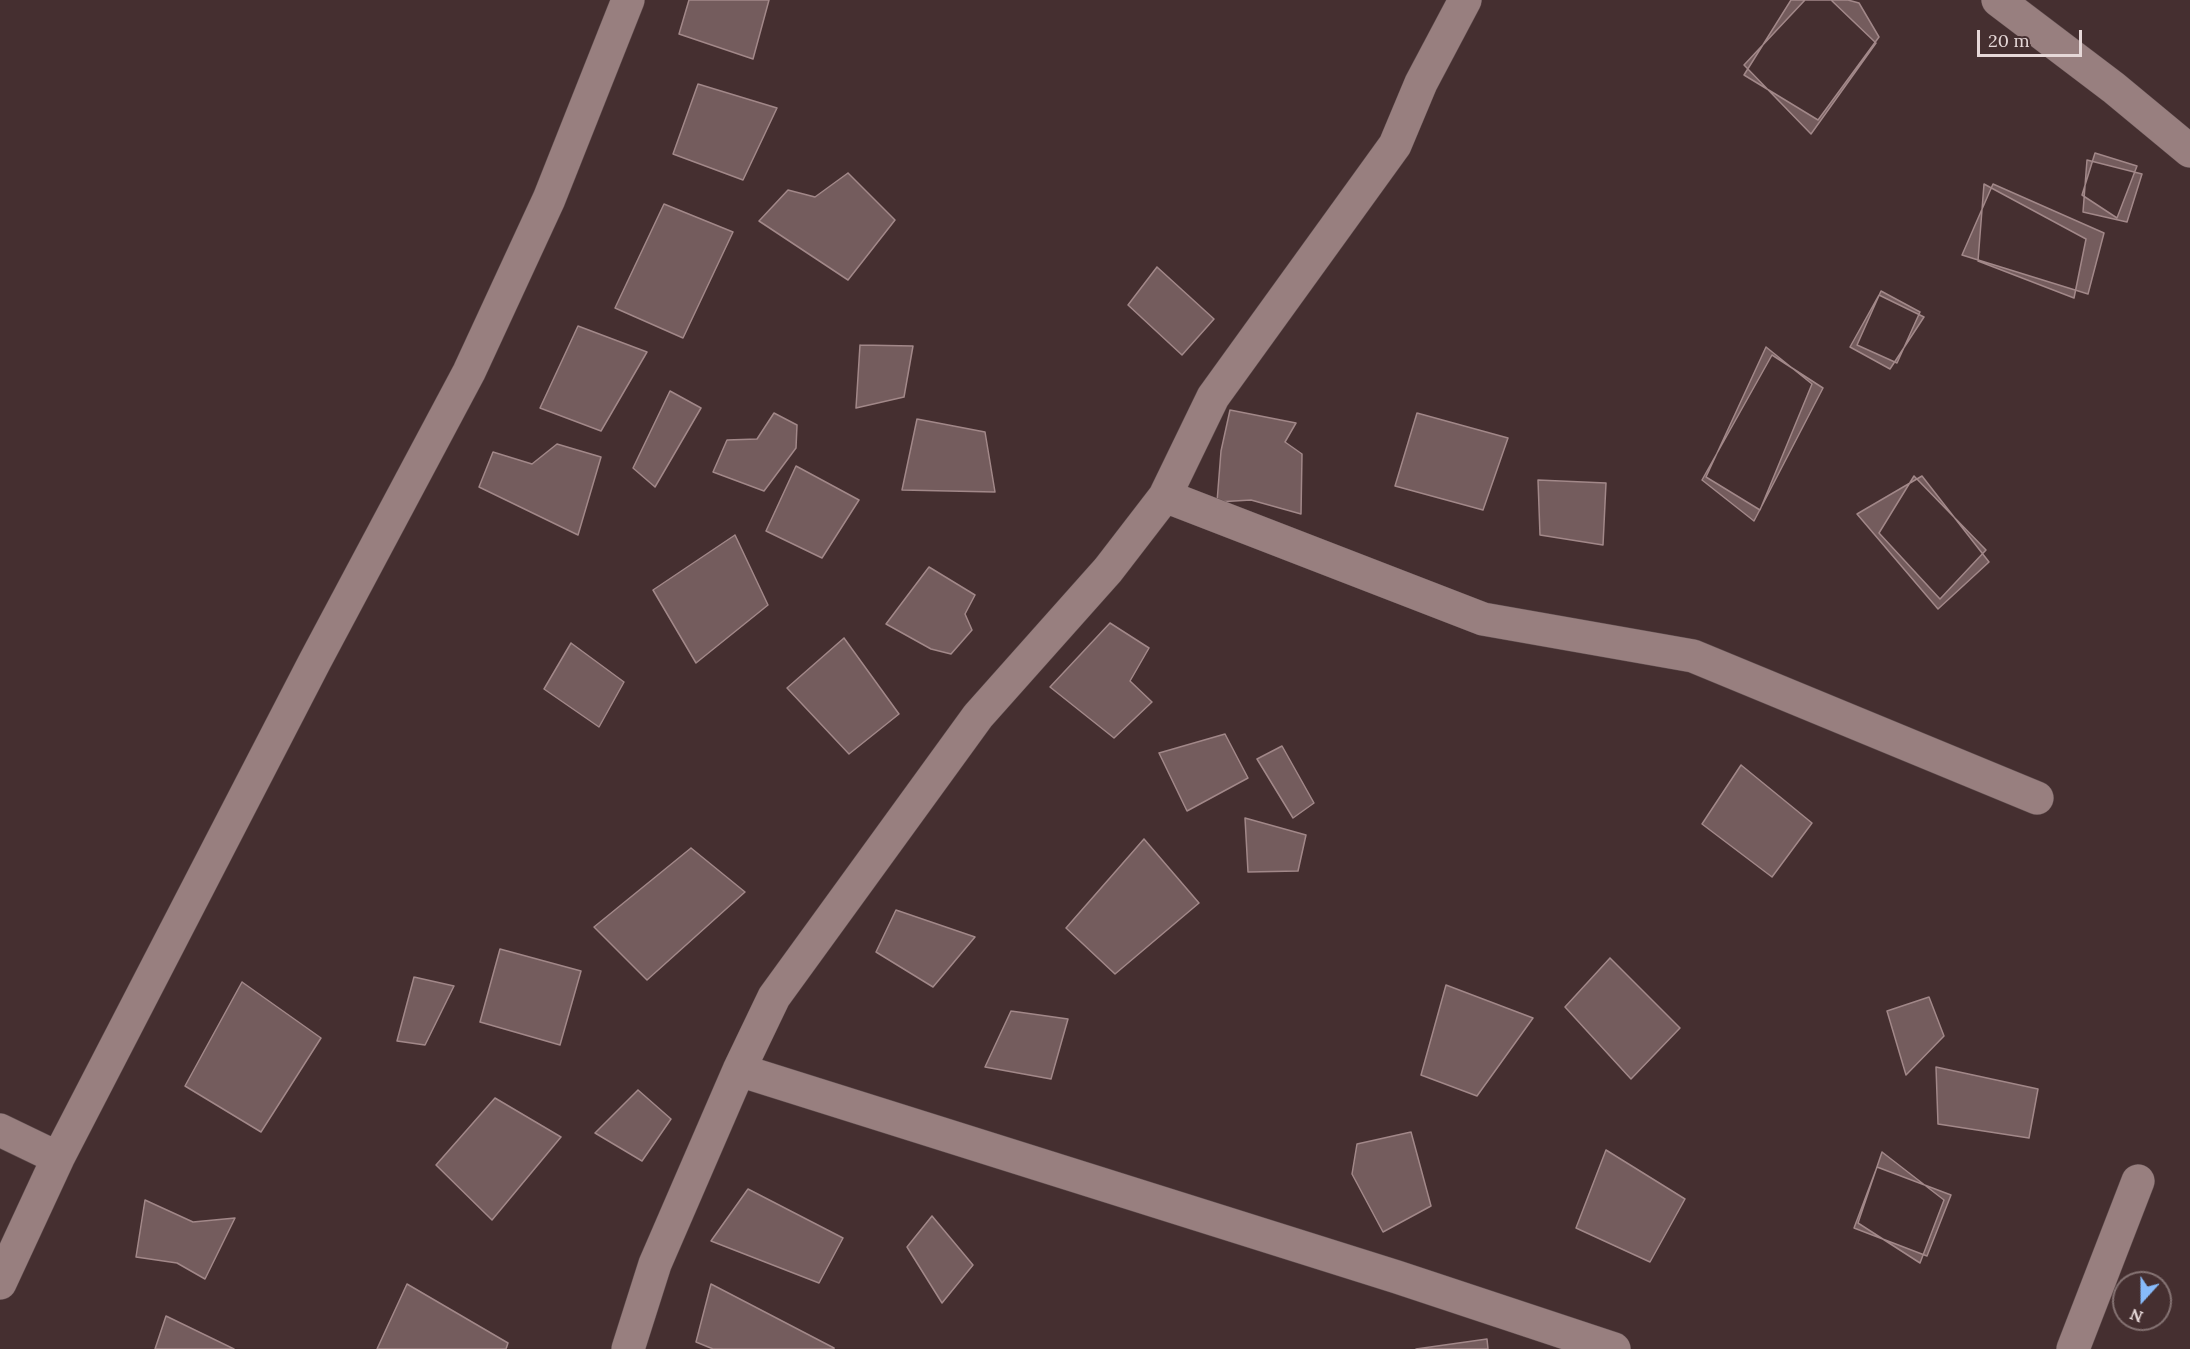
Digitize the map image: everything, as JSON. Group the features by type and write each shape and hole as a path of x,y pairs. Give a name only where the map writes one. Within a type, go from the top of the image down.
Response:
{"street":[{"path":"0,1283 58,1158 320,650 469,372 549,199 628,0"},
{"path":"628,1349 655,1264 739,1070 774,997 978,716 1108,570 1165,496 1213,397 1395,144 1421,83 1465,0"},
{"path":"1998,0 2114,88 2190,151"},
{"path":"1165,496 1483,619 1693,656 2037,798"},
{"path":"739,1070 1386,1273 1614,1349"},
{"path":"0,1130 58,1158"},
{"path":"2073,1349 2138,1181"}],"building":[{"path":"689,0 769,0 753,59 679,34"},
{"path":"1791,0 1848,0 1859,3 1879,37 1818,120 1744,75"},
{"path":"1805,0 1831,0 1876,43 1811,134 1744,65"},
{"path":"698,84 777,108 743,180 673,154"},
{"path":"2095,153 2137,166 2117,218 2082,195"},
{"path":"2087,160 2142,174 2127,222 2083,212"},
{"path":"848,173 895,220 848,280 759,221 788,190 815,197"},
{"path":"1984,184 2086,239 2074,298 1978,261"},
{"path":"1993,184 2104,233 2088,294 1962,255"},
{"path":"664,204 733,232 683,338 615,308"},
{"path":"1157,267 1214,319 1182,355 1128,305"},
{"path":"1881,291 1920,312 1897,363 1857,345"},
{"path":"1879,295 1924,317 1890,369 1850,347"},
{"path":"578,326 647,352 601,431 540,408"},
{"path":"860,345 913,346 904,397 856,408"},
{"path":"1766,347 1812,384 1760,510 1706,477"},
{"path":"1772,355 1823,388 1754,521 1702,480"},
{"path":"670,391 701,408 655,487 633,468"},
{"path":"1230,410 1296,423 1285,442 1302,454 1301,514 1251,500 1217,502 1221,451"},
{"path":"774,413 797,425 796,448 764,491 713,472 727,440 757,439"},
{"path":"1417,413 1508,438 1483,510 1395,486"},
{"path":"917,419 985,432 995,492 902,490"},
{"path":"557,444 601,457 578,535 479,487 493,452 532,464"},
{"path":"796,466 859,500 822,558 766,531"},
{"path":"1914,476 1986,550 1940,599 1879,533"},
{"path":"1922,476 1989,562 1938,609 1857,514"},
{"path":"1538,480 1606,483 1603,545 1540,535"},
{"path":"735,535 768,605 696,663 653,590"},
{"path":"929,567 975,595 965,614 972,630 951,654 931,649 886,624"},
{"path":"1110,623 1149,648 1130,681 1152,702 1114,738 1050,687"},
{"path":"844,638 899,714 849,754 787,688"},
{"path":"571,643 624,682 599,727 544,689"},
{"path":"1225,734 1248,778 1187,811 1159,753"},
{"path":"1282,746 1314,803 1293,818 1257,759"},
{"path":"1741,765 1812,823 1772,877 1702,824"},
{"path":"1245,818 1306,835 1298,871 1248,872"},
{"path":"1144,839 1199,903 1115,974 1066,928"},
{"path":"691,848 745,892 647,980 594,927"},
{"path":"896,910 975,937 933,987 876,952"},
{"path":"500,949 581,971 560,1045 480,1022"},
{"path":"1610,958 1680,1028 1631,1079 1565,1007"},
{"path":"414,977 454,986 425,1045 397,1041"},
{"path":"242,982 321,1038 261,1132 185,1086"},
{"path":"1446,985 1533,1018 1477,1096 1421,1075"},
{"path":"1929,997 1944,1036 1906,1075 1887,1011"},
{"path":"1011,1011 1068,1019 1051,1079 985,1067"},
{"path":"1936,1067 2038,1089 2029,1138 1938,1124"},
{"path":"638,1090 671,1119 642,1161 595,1133"},
{"path":"495,1098 561,1137 492,1220 436,1165"},
{"path":"1411,1132 1431,1206 1383,1232 1352,1174 1357,1144"},
{"path":"1606,1150 1685,1199 1650,1262 1576,1228"},
{"path":"1882,1152 1944,1200 1920,1263 1858,1223"},
{"path":"1877,1167 1951,1195 1927,1256 1854,1228"},
{"path":"748,1189 843,1238 819,1283 711,1241"},
{"path":"145,1200 193,1222 235,1218 205,1279 177,1263 136,1257"},
{"path":"932,1216 973,1265 942,1303 907,1247"},
{"path":"407,1284 508,1343 506,1349 377,1349"},
{"path":"711,1284 834,1349 713,1349 696,1342"},
{"path":"166,1316 234,1349 155,1349"},
{"path":"1487,1339 1488,1349 1416,1349"}]}
